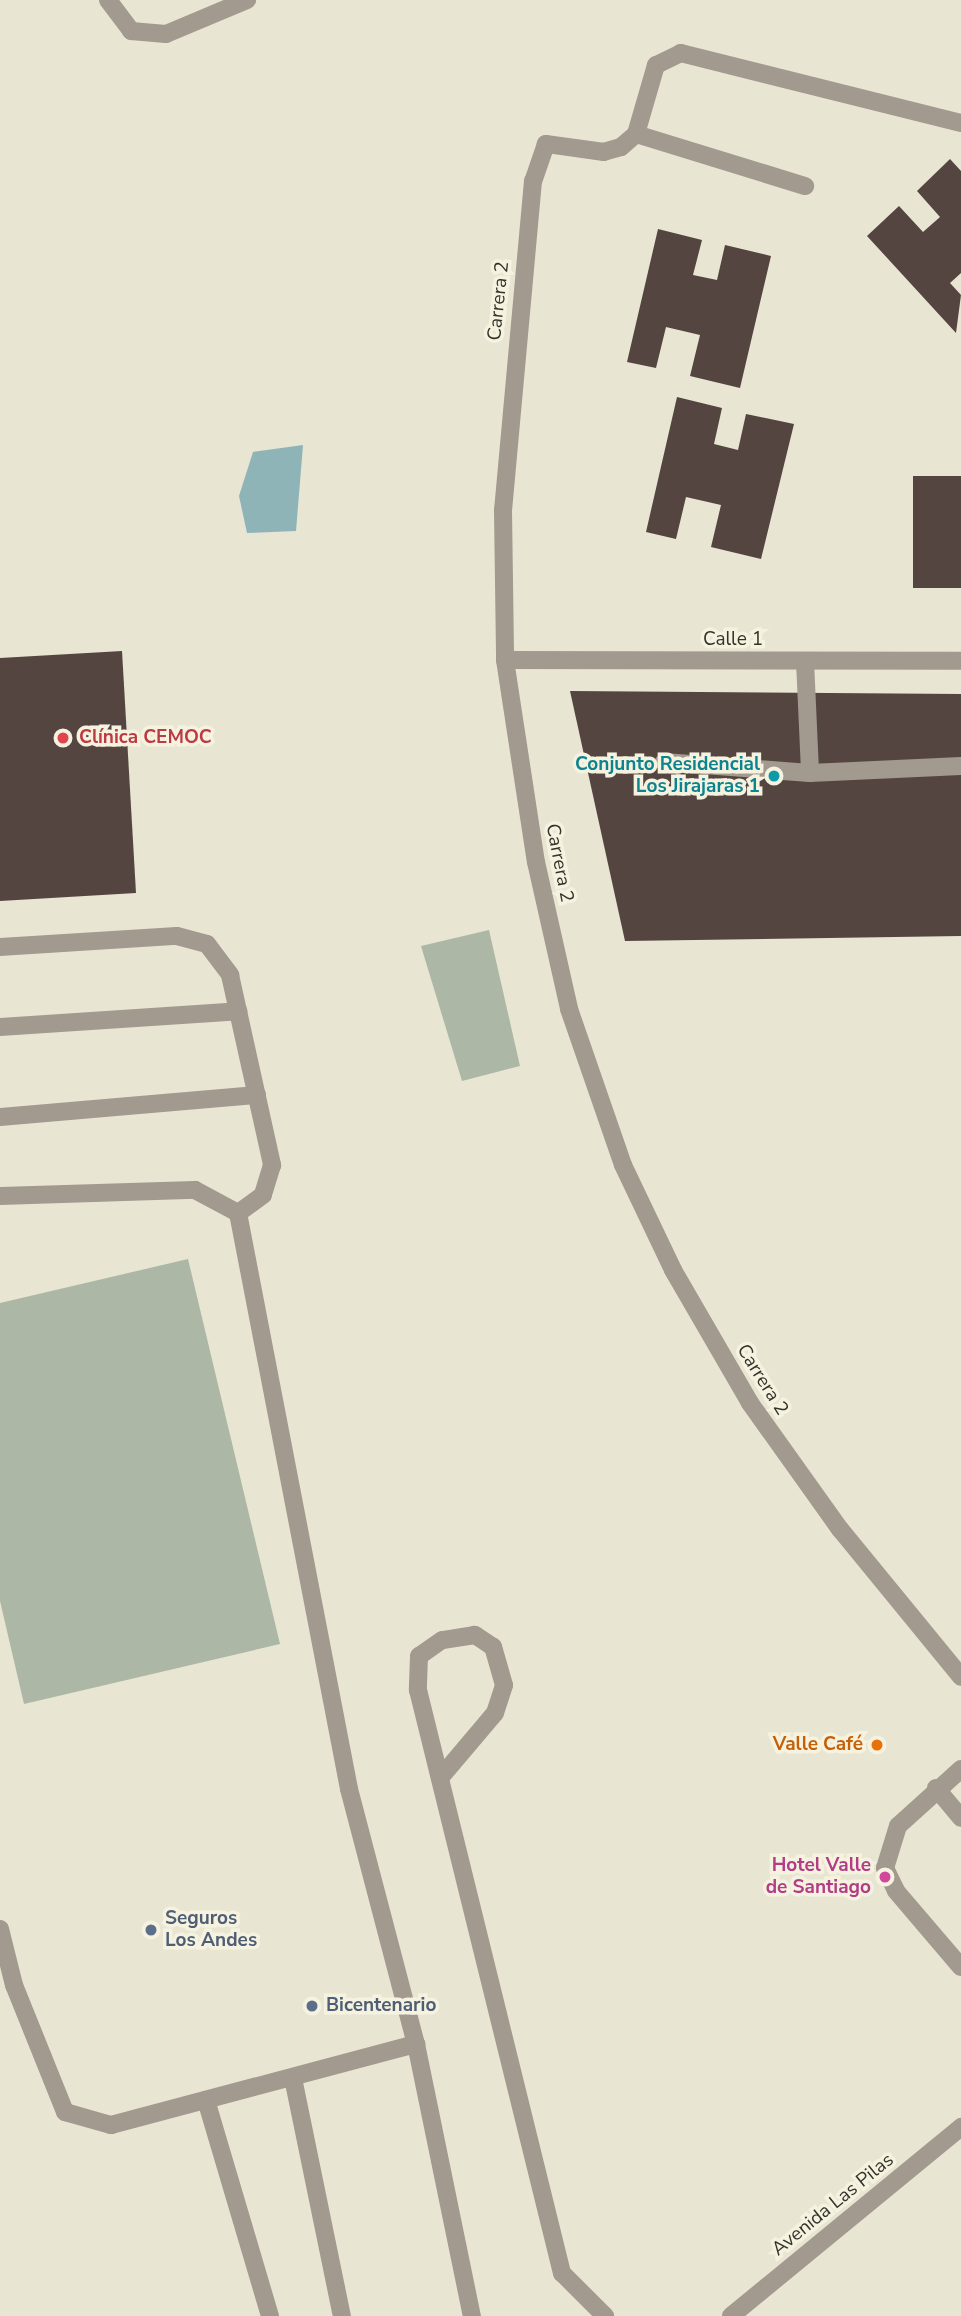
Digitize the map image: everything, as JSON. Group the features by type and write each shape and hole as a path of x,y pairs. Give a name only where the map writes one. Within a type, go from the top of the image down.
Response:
{"street":[{"path":"108,0 131,31 166,34 247,0"},
{"path":"805,186 636,134 656,65 681,53 961,123"},
{"name":"Carrera 2","path":"636,134 604,152 546,144 533,181 503,510 505,660 536,862 569,1009 623,1165 673,1270 750,1404 961,1677"},
{"name":"Calle 1","path":"505,660 961,661"},
{"path":"805,661 810,773"},
{"path":"664,762 810,773 961,766"},
{"path":"0,947 177,936 207,944 230,975 272,1165 263,1195 238,1213"},
{"path":"0,1027 238,1011"},
{"path":"0,1117 257,1095"},
{"path":"0,1196 195,1190 238,1213"},
{"path":"238,1213 349,1789 416,2045 472,2316"},
{"path":"440,1778 495,1713 505,1685 493,1647 475,1635 442,1640 419,1656 418,1690 562,2273 605,2316"},
{"path":"961,1769 936,1788 898,1826 885,1868 896,1891 961,1967"},
{"path":"936,1788 961,1818"},
{"path":"0,1929 14,1985 65,2112 111,2125 416,2045"},
{"path":"293,2078 342,2316"},
{"path":"206,2100 270,2316"},
{"name":"Avenida Las Pilas","path":"731,2316 961,2127"}],"green space":[{"path":"489,930 520,1066 462,1081 421,946"},
{"path":"188,1259 280,1644 24,1704 0,1601 0,1303"}],"water":[{"path":"303,445 296,531 247,533 239,496 253,452"}],"building":[{"path":"950,159 961,171 961,273 950,283 961,295 956,333 867,236 899,206 923,232 940,217 917,191"},
{"path":"658,229 702,240 693,275 717,280 725,245 771,256 740,388 690,376 700,335 666,327 656,368 627,362"},
{"path":"677,397 722,408 714,444 738,450 746,414 794,424 761,559 711,547 721,505 686,497 676,539 646,532"},
{"path":"913,476 961,476 961,588 913,588"},
{"name":"Clínica CEMOC","path":"122,651 136,893 0,901 0,658"},
{"name":"Conjunto Residencial Los Jirajaras 1","path":"570,691 961,694 961,936 625,941"}],"place":[{"name":"Clínica CEMOC","path":"63,738"},
{"name":"Conjunto Residencial Los Jirajaras 1","path":"774,776"},
{"name":"Valle Café","path":"877,1745"},
{"name":"Hotel Valle de Santiago","path":"885,1877"},
{"name":"Seguros Los Andes","path":"151,1930"},
{"name":"Bicentenario","path":"312,2006"}]}
